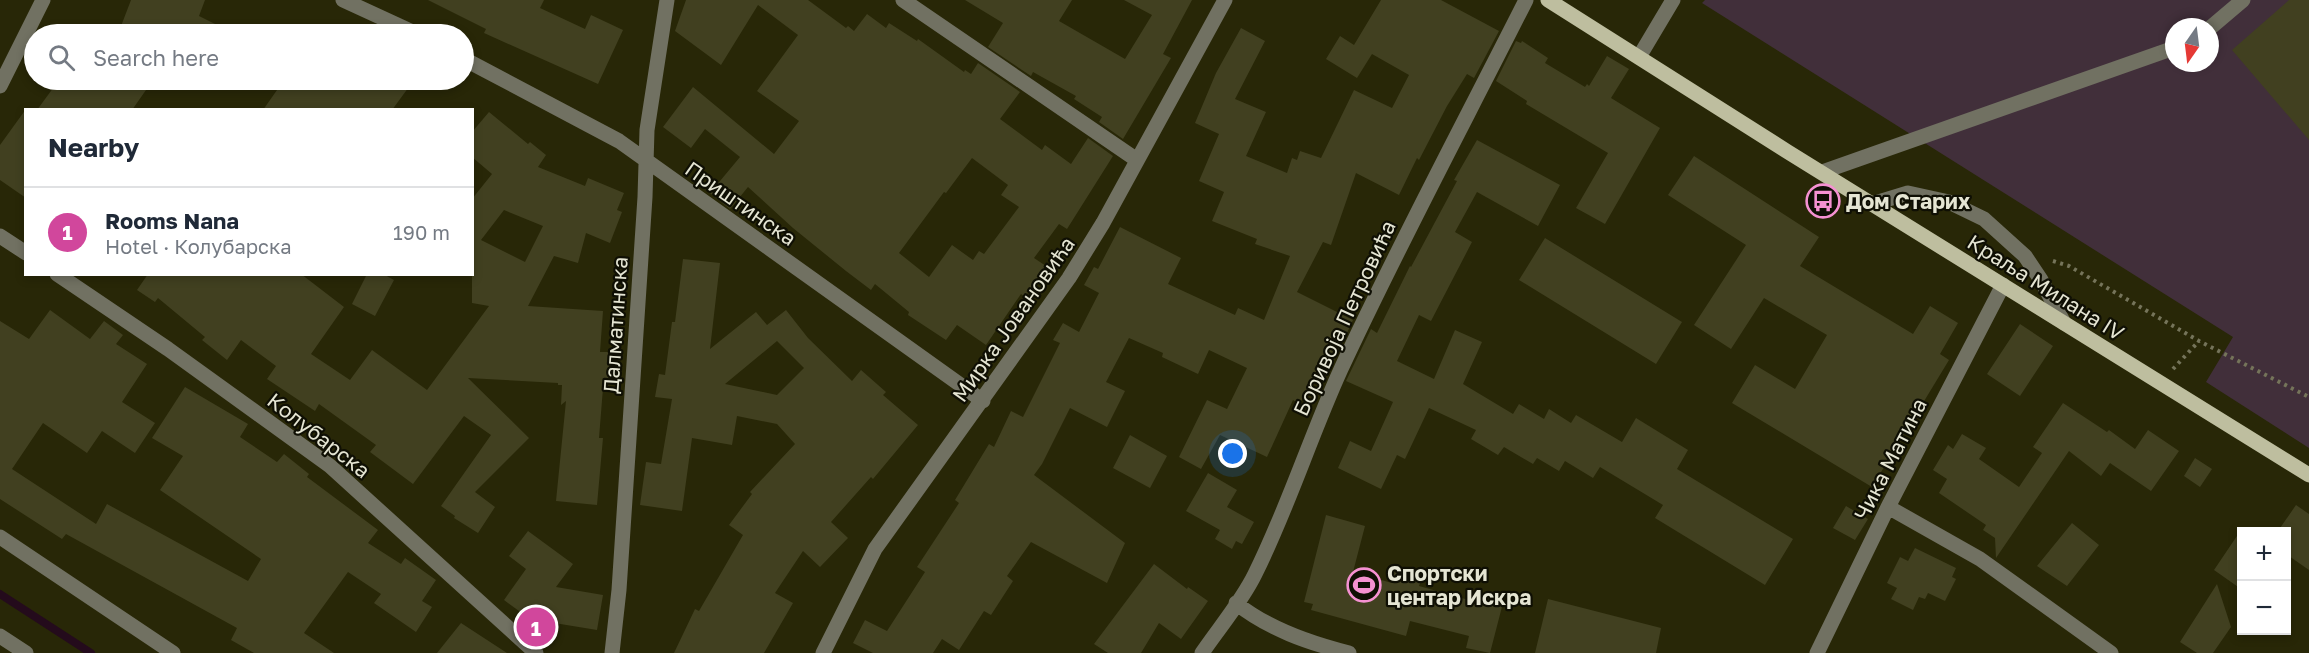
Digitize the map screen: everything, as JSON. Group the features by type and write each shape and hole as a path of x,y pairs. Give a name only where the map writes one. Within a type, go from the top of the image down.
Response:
{"main road":[{"name":"Краља Милана IV","path":"1548,0 2309,475"}],"street":[{"path":"31,24 43,0"},
{"path":"343,0 395,24"},
{"name":"Далматинска","path":"612,653 619,590 651,99 667,0"},
{"path":"903,0 1137,160"},
{"name":"Мирка Јовановића","path":"823,653 875,549 983,401 1069,278 1103,223 1225,0"},
{"name":"Боривоја Петровића","path":"1202,653 1254,577 1283,513 1314,432 1351,350 1526,0"},
{"path":"1640,57 1673,0"},
{"path":"2219,20 2243,0"},
{"path":"0,86 24,38"},
{"path":"1822,172 2165,51"},
{"name":"Приштинска","path":"474,64 620,141 983,401"},
{"path":"1872,204 1908,193 1949,202 1984,219 2025,256 2064,322"},
{"path":"0,236 24,252"},
{"name":"Колубарска","path":"60,276 168,349 330,466 536,653"},
{"name":"Чика Матина","path":"1816,653 1888,507 2004,285"},
{"path":"1888,507 1980,559 2110,653"},
{"path":"0,537 173,653"},
{"path":"1236,603 1249,614 1282,631 1315,644 1349,653"},
{"path":"0,636 26,653"}],"path":[{"path":"2025,256 2069,266 2199,341 2309,396"},
{"path":"2160,382 2199,341"}],"shaded area":[{"path":"1705,0 2309,0 2309,448 2206,382 2233,337 1702,3"}],"building":[{"path":"131,0 205,0 199,16 215,24 122,24"},
{"path":"428,0 544,0 540,8 585,29 591,15 623,30 598,84 484,33 486,29"},
{"path":"686,0 808,0 846,28 848,26 854,31 867,14 886,28 889,23 917,41 918,39 964,72 965,70 971,74 978,63 1020,92 1000,119 1042,150 1045,145 1071,164 1088,138 1113,156 1067,229 1059,224 1034,258 1046,266 1025,297 1021,294 986,345 957,325 946,340 908,315 909,312 875,284 871,290 846,271 793,228 748,187 730,209 710,193 740,157 705,129 691,148 663,127 693,87 774,154 799,121 757,91 798,35 758,5 721,65 675,31","holes":["972,158 1008,185 1001,195 1019,207 984,254 979,251 973,260 952,245 929,277 899,253"]},
{"path":"965,0 1072,0 1059,21 1125,59 1152,15 1124,0 1192,0 1163,54 1171,58 1123,139 1099,122 1102,117 1074,99 1076,96 1033,72 1031,76 988,47 1003,23"},
{"path":"1381,0 1441,0 1499,31 1474,78 1467,74 1447,106 1399,195 1356,173 1331,245 1323,242 1297,292 1353,320 1328,373 1318,368 1300,404 1293,400 1267,457 1220,435 1201,469 1179,457 1207,400 1227,409 1247,368 1209,350 1198,374 1162,357 1163,353 1129,338 1106,382 1125,391 1107,427 1070,408 1042,464 1034,475 1125,543 1107,583 1031,542 1007,576 1013,581 991,615 984,611 959,650 942,639 933,653 873,653 853,643 865,620 887,631 925,572 917,567 959,503 955,500 989,444 994,447 1011,411 1023,417 1060,343 1053,340 1063,323 1079,332 1099,293 1084,285 1094,267 1098,269 1120,227 1181,258 1168,284 1235,315 1238,308 1264,320 1290,256 1255,244 1257,239 1212,221 1224,192 1199,181 1219,134 1195,123 1216,73 1241,28 1265,41 1235,99 1266,112 1246,156 1287,173 1292,158 1297,160 1300,151 1321,158 1354,90 1392,108 1409,75 1372,54 1357,78 1326,59 1340,36 1354,45"},
{"path":"2289,0 2309,0 2309,140 2232,50"},
{"path":"1516,41 1521,43 1522,41 1548,58 1545,63 1585,87 1587,84 1589,86 1607,56 1629,69 1611,98 1660,128 1605,224 1576,208 1608,153 1526,104 1527,101 1496,81"},
{"path":"52,90 146,90 133,108 38,108"},
{"path":"277,90 407,90 393,108 264,108"},
{"path":"24,112 24,197 0,180 0,145"},
{"path":"489,112 528,144 530,142 546,155 538,167 585,186 588,178 624,193 617,210 622,212 610,243 586,233 578,263 554,256 528,306 603,311 600,352 610,352 608,388 603,388 599,438 603,438 597,505 556,501 566,401 561,405 562,385 558,383 468,378 529,438 475,492 495,507 478,533 454,518 455,516 441,506 491,435 464,416 413,484 370,452 376,445 319,404 315,411 267,379 276,366 241,340 227,360 202,340 205,337 158,298 155,302 137,290 147,276 304,276 344,307 311,354 350,380 372,350 427,390 489,306 472,303 472,276 474,276 474,196 492,174 474,159 474,130","holes":["504,210 543,226 525,262 481,240"]},
{"path":"1477,140 1560,185 1538,226 1477,192 1455,232 1472,242 1431,321 1419,315 1397,361 1434,379 1455,330 1482,342 1463,384 1513,414 1519,404 1544,419 1549,409 1571,423 1576,415 1622,442 1636,418 1688,450 1677,469 1793,539 1765,585 1655,518 1663,505 1600,467 1593,478 1565,461 1559,471 1537,458 1533,464 1504,447 1498,455 1471,439 1476,430 1429,408 1405,459 1397,455 1381,489 1338,468 1350,441 1371,451 1393,402 1346,381 1371,329 1377,333 1410,266 1457,181 1454,180"},
{"path":"1694,156 1819,237 1800,266 1913,334 1930,306 1958,323 1940,354 1949,360 1872,487 1732,403 1755,365 1795,389 1827,335 1764,298 1731,349 1694,325 1746,245 1668,195"},
{"path":"1545,238 1682,322 1656,364 1519,280"},
{"path":"683,259 720,263 710,349 756,312 767,325 786,310 808,338 852,381 861,370 886,392 883,395 918,425 873,479 871,477 831,522 848,538 820,567 803,551 775,593 793,603 764,653 674,653 695,609 699,611 743,535 729,525 752,494 750,492 795,444 777,424 737,416 732,445 692,438 682,511 640,505 646,462 661,464 672,399 655,397 659,374 665,375 672,322 675,322","holes":["777,341 804,368 777,395 725,384"]},
{"path":"366,276 387,276 394,280 375,316 352,304"},
{"path":"50,310 90,339 104,321 123,335 116,344 147,364 122,402 155,423 135,453 102,431 87,453 43,423 12,469 96,524 107,504 248,581 261,559 160,490 183,456 152,438 185,387 248,424 240,437 277,462 284,454 309,474 307,477 378,530 368,543 401,564 405,558 436,580 422,601 432,607 416,632 374,603 381,594 348,572 304,633 334,653 254,653 231,640 237,628 66,534 62,539 0,499 0,321 29,339"},
{"path":"2020,324 2053,346 2020,396 1987,374"},
{"path":"2063,403 2107,432 2109,430 2135,449 2148,430 2179,451 2151,491 2110,463 2101,476 2069,451 1996,558 1995,538 1983,530 1986,525 1939,493 1947,479 1933,470 1948,445 1953,449 1962,434 1986,448 1979,459 2019,487 2042,453 2033,447"},
{"path":"1130,435 1167,456 1150,488 1113,468"},
{"path":"2195,458 2212,469 2200,487 2184,476"},
{"path":"1208,473 1237,490 1227,507 1254,522 1242,544 1236,541 1232,549 1215,539 1220,530 1186,511"},
{"path":"2296,505 2309,514 2309,570 2291,557 2291,527 2281,527"},
{"path":"1846,506 1868,519 1855,540 1833,528"},
{"name":"Спортски центар Искра","path":"1326,515 1365,526 1353,572 1392,583 1395,570 1422,577 1419,586 1476,602 1479,592 1504,599 1490,653 1466,648 1469,636 1410,621 1406,636 1311,610 1313,604 1304,602"},
{"path":"2072,523 2099,545 2067,586 2037,566"},
{"path":"528,531 573,564 556,587 603,595 597,630 530,619 504,600 526,569 509,556"},
{"path":"2237,536 2237,586 2214,570"},
{"path":"1915,548 1956,568 1952,577 1956,579 1945,601 1928,593 1925,599 1919,597 1913,610 1891,599 1897,588 1887,583 1900,557 1908,561"},
{"path":"1154,564 1187,589 1188,587 1208,601 1181,639 1159,623 1141,653 1108,653 1094,644"},
{"path":"2217,584 2231,627 2213,653 2197,653 2180,642"},
{"path":"1548,599 1661,628 1656,653 1535,653"},
{"path":"461,623 507,653 437,653"}],"waterway":[{"path":"0,594 91,653"}],"place":[{"name":"Дом Старих","path":"1823,201"},
{"name":"Спортски центар Искра","path":"1364,585"},
{"name":"Rooms Nana","path":"536,627"}]}
